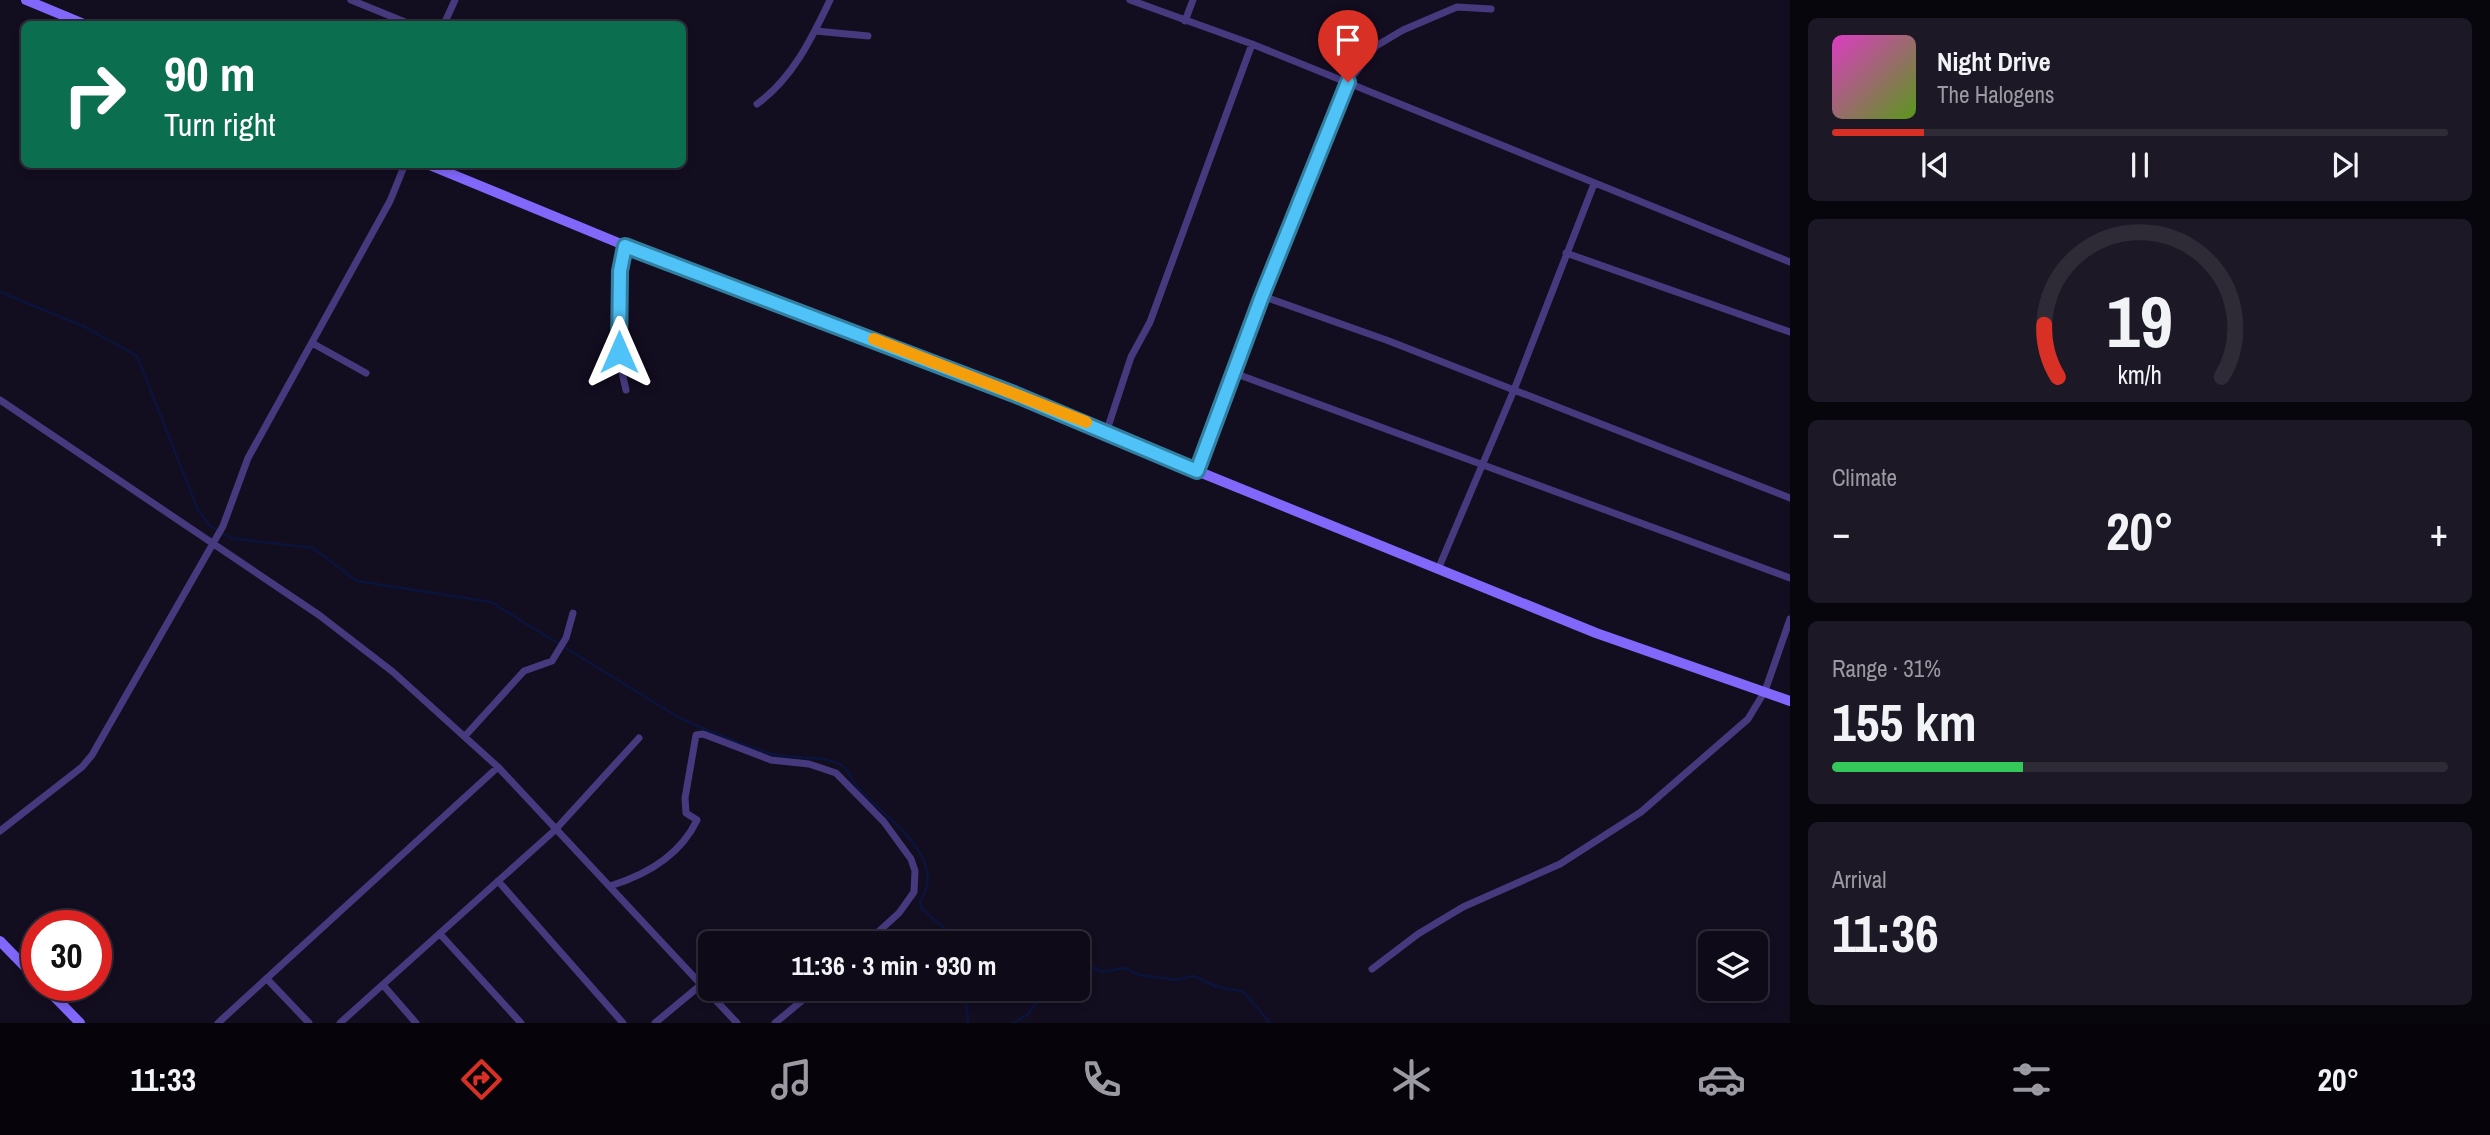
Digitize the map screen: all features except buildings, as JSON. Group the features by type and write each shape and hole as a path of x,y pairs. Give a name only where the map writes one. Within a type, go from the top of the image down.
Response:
{"street":[{"path":"26,0 77,21"},
{"path":"351,0 403,21"},
{"path":"445,21 455,0"},
{"path":"757,104 770,95 791,70 816,31 830,0"},
{"path":"1130,0 1348,82 1790,262"},
{"path":"1185,21 1193,0"},
{"path":"1197,471 1262,296 1348,82 1376,46 1403,30 1457,7 1492,9"},
{"path":"816,31 868,36"},
{"path":"1107,430 1129,361 1150,322 1252,44"},
{"path":"0,831 88,762 223,526 248,458 390,201 403,168"},
{"path":"437,168 625,246 1107,430 1197,471 1439,567 1591,631 1790,701"},
{"path":"1439,567 1514,390 1594,184"},
{"path":"625,246 620,271 619,352 626,390"},
{"path":"1566,253 1790,332"},
{"path":"1262,296 1389,341 1790,498"},
{"path":"312,343 366,373"},
{"path":"1234,373 1790,578"},
{"path":"0,400 214,541 377,659 498,767 698,978"},
{"path":"465,736 524,671 552,661 566,638 573,613"},
{"path":"1371,969 1429,927 1463,907 1560,864 1641,812 1745,723 1765,691 1790,619"},
{"path":"610,886 657,868 692,831 697,820 686,813 685,798 693,745 696,735 703,734 771,760 809,765 835,774 886,824 911,859 915,871 914,892 899,913 879,931"},
{"path":"340,1023 555,830 639,738"},
{"path":"218,1023 498,767"},
{"path":"498,881 623,1023"},
{"path":"440,934 521,1023"},
{"path":"0,941 21,963"},
{"path":"267,979 309,1023"},
{"path":"383,985 416,1023"},
{"path":"655,1023 698,987"},
{"path":"59,1001 80,1023"},
{"path":"718,1001 737,1023"},
{"path":"775,1023 802,1001"}],"waterway":[{"path":"0,292 85,327 137,356 198,510 209,525 230,538 313,548 357,581 491,602 678,717 761,750 826,760 841,765 857,787 921,854 927,869 927,885 920,901 921,908 947,931"},
{"path":"1090,966 1103,972 1124,968 1140,975 1176,980 1194,976 1215,986 1244,992 1270,1023"},
{"path":"966,1001 968,1023"},
{"path":"1014,1023 1028,1014 1037,1001"}],"slow traffic":[{"path":"874,339 1086,422"}],"route":[{"path":"619,352 620,271 625,246 692,269 1107,430 1197,471 1262,296 1348,82"}]}
